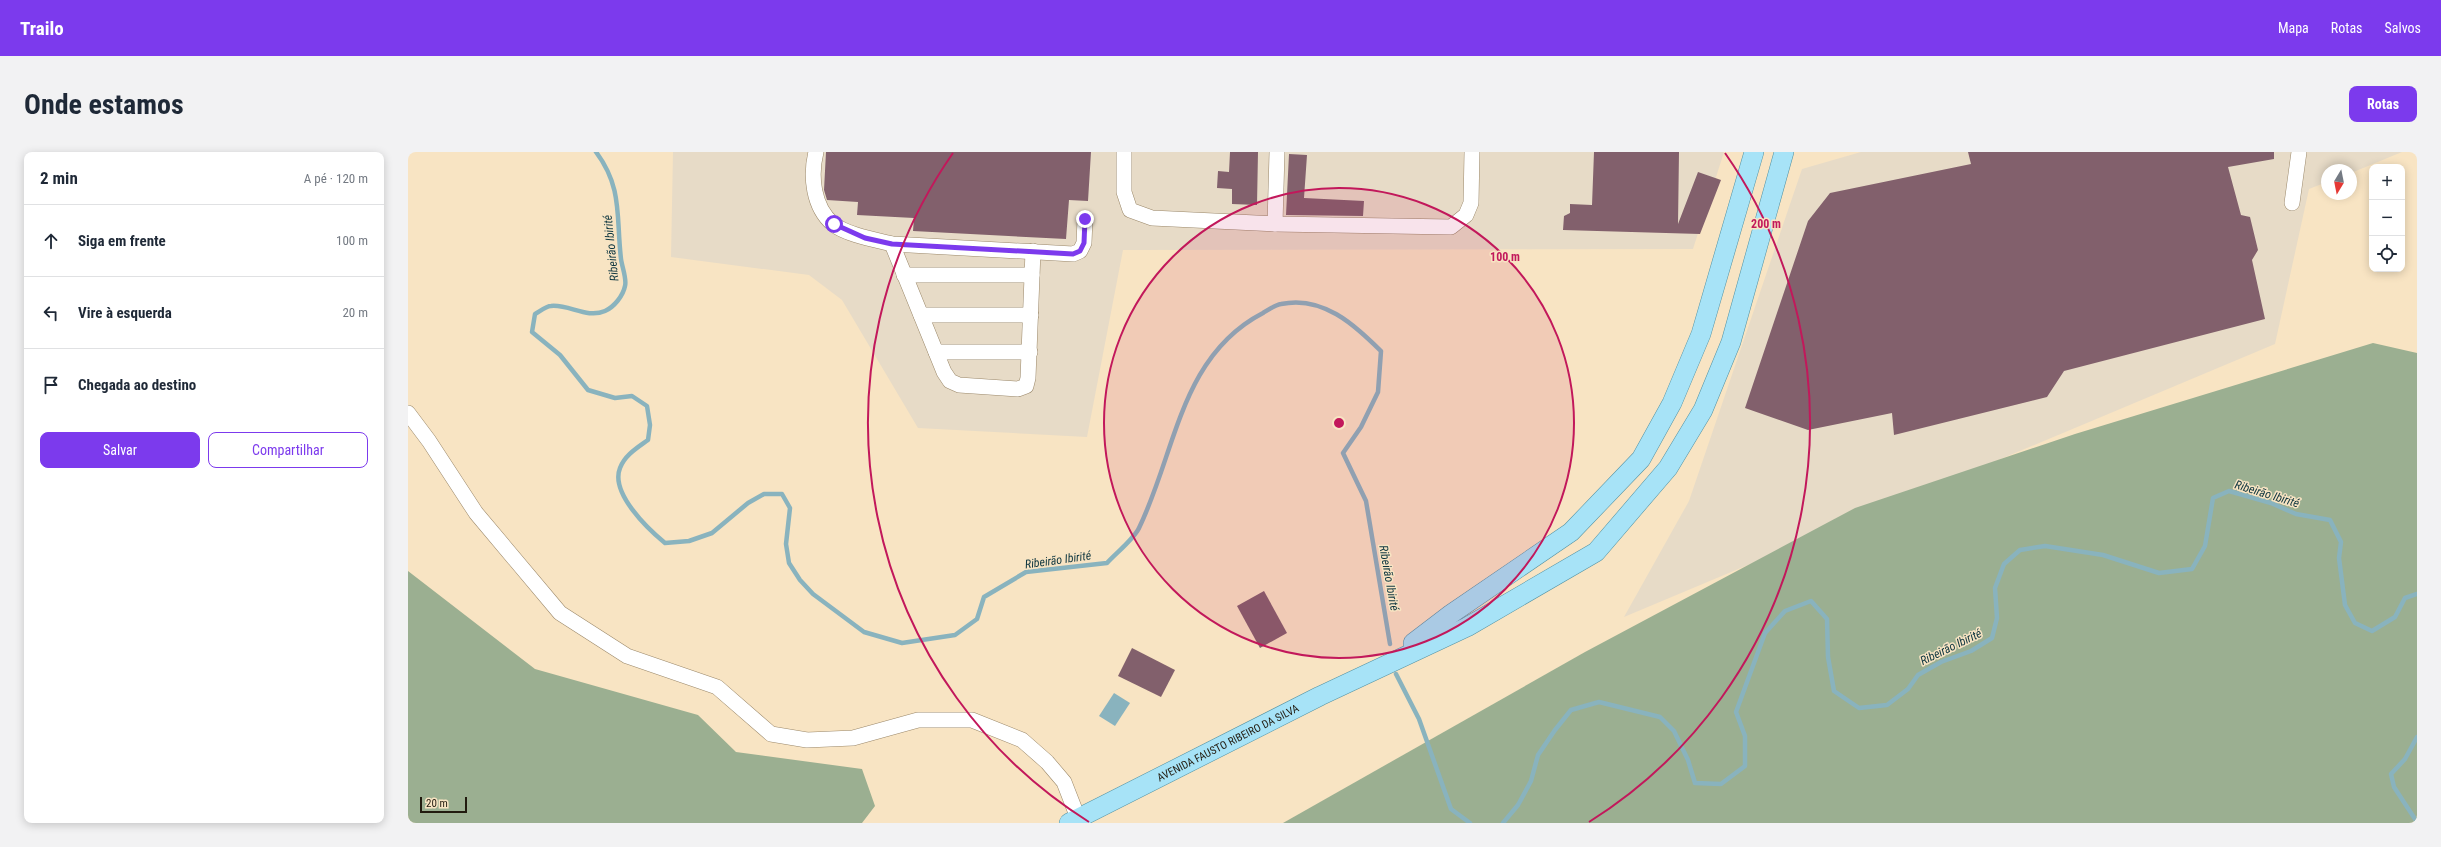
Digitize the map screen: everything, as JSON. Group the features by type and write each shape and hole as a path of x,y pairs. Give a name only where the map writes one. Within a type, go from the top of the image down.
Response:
{"main road":[{"path":"1388,663 1451,614 1571,532 1641,459 1672,403 1701,334 1754,152"},
{"path":"1388,663 1467,627 1596,552 1668,468 1703,410 1731,342 1784,152"},
{"path":"1571,532 1596,552"},
{"name":"AVENIDA FAUSTO RIBEIRO DA SILVA","path":"1073,821 1388,663"}],"lane":[{"path":"816,152 813,167 817,202 834,224 865,238 892,244 1073,254 1080,251 1084,243 1085,219"},
{"path":"1124,152 1124,192 1130,210 1152,218 1275,224 1451,227 1466,215 1471,203 1472,152"},
{"path":"1275,224 1277,152"},
{"path":"2292,203 2299,152"},
{"path":"892,244 944,372 950,381 954,383 1018,389 1026,386 1028,378 1033,251"},
{"path":"904,275 1032,275"},
{"path":"921,315 1031,315"},
{"path":"936,352 1030,352"},
{"path":"408,413 429,441 476,513 560,613 627,656 717,688 770,734 807,740 853,738 918,720 972,720 1022,740 1047,762 1064,782 1073,821"}],"shaded area":[{"path":"673,152 1724,152 1693,249 1123,250 1087,437 918,428 842,300 809,275 671,257"},
{"path":"1861,152 2402,152 2373,164 2369,164 2369,166 2357,171 2357,164 2321,164 2321,184 2309,189 2275,344 1624,617 1689,501 1802,169"}],"green space":[{"path":"2373,343 2417,353 2417,823 1283,823 1585,652 1855,508 2075,434"},
{"path":"408,571 535,669 698,715 736,752 862,769 875,806 862,823 408,823"}],"water":[{"path":"1114,693 1130,703 1115,726 1099,716"}],"building":[{"path":"826,152 1091,152 1088,201 1069,200 1066,239 913,231 914,218 857,215 858,202 827,200 824,190"},
{"path":"1230,152 1258,152 1257,205 1232,204 1232,189 1217,188 1218,171 1229,172"},
{"path":"1594,152 1679,152 1678,224 1698,172 1721,180 1700,234 1563,230 1564,216 1570,213 1570,204 1592,205"},
{"path":"1968,152 2274,152 2274,159 2228,167 2241,215 2250,217 2258,250 2252,260 2265,319 2064,371 2047,397 1894,435 1892,413 1808,430 1745,408 1808,221 1830,193 1971,164"},
{"path":"1289,154 1307,155 1304,198 1364,201 1363,216 1286,215"},
{"path":"1264,591 1287,633 1260,648 1237,606"},
{"path":"1132,648 1175,670 1161,697 1118,676"}],"waterway":[{"name":"Ribeirão Ibirité","path":"596,152 605,165 611,178 617,203 621,259 625,280 624,290 612,307 598,313 585,312 558,306 547,307 535,314 532,332 560,355 588,390 615,398 632,396 647,406 650,425 648,440 625,459 620,468 618,478 620,488 632,510 649,529 665,543 689,541 712,533 748,503 764,494 782,494 790,508 786,544 789,563 800,580 813,594 864,632 902,643 955,635 977,619 984,597 1026,572 1107,563 1137,532 1152,499 1184,408 1197,380 1214,354 1235,331 1274,306 1296,302 1311,304 1337,314 1349,322 1381,351 1378,392 1361,427 1343,453 1366,501 1390,644"},
{"name":"Ribeirão Ibirité","path":"1503,823 1518,805 1531,781 1538,755 1555,730 1571,710 1599,702 1660,717 1674,731 1688,760 1695,783 1721,784 1745,766 1745,736 1736,712 1765,633 1785,611 1811,601 1827,619 1828,657 1834,691 1859,708 1887,705 1908,689 1918,675 1941,662 1971,651 1992,638 1997,618 1995,588 2004,564 2020,550 2045,546 2103,555 2159,573 2192,569 2205,546 2213,498 2229,491 2271,503 2296,514 2330,520 2341,542 2339,558 2345,605 2355,623 2372,631 2395,617 2405,598 2417,594"},
{"name":"Ribeirão Ibirité","path":"1396,674 1419,719 1451,809 1470,823"},
{"name":"Ribeirão Ibirité","path":"2417,737 2405,759 2391,774 2394,787 2417,822"}],"route":[{"path":"834,224 865,238 892,244 1073,254 1080,251 1084,243 1085,219"}]}
